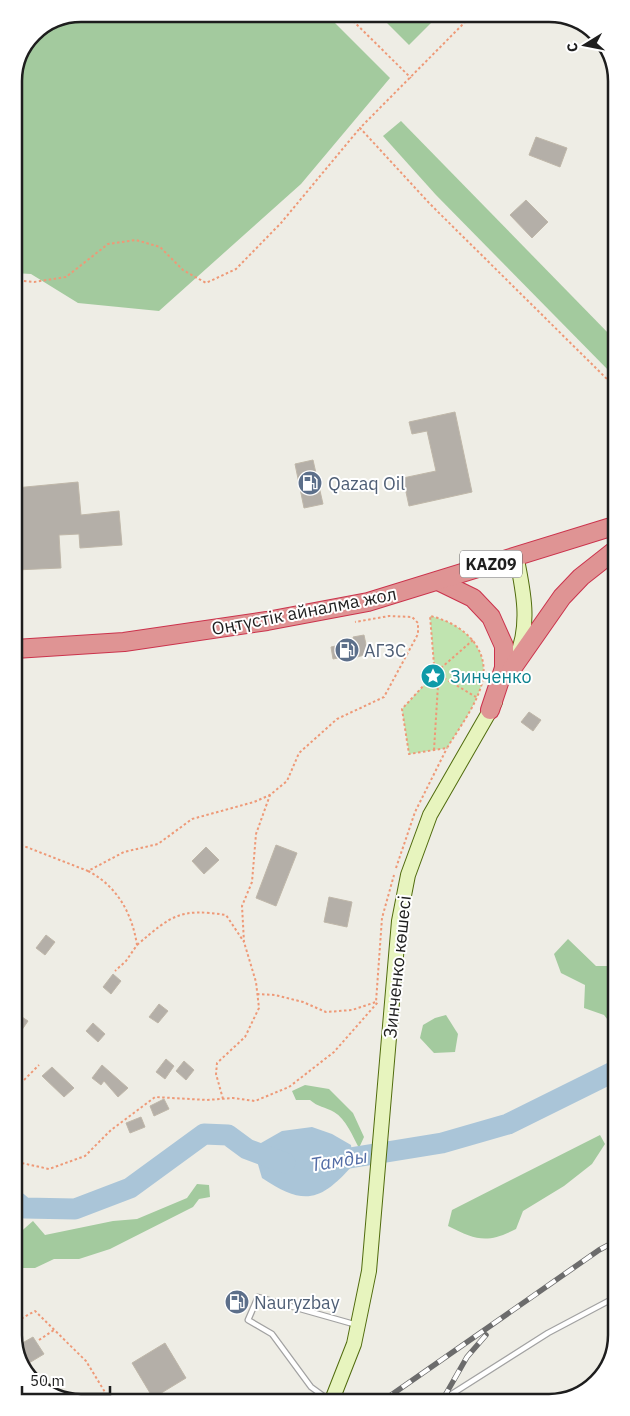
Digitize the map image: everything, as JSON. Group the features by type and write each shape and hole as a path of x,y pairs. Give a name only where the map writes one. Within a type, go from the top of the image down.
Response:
{"highway":[{"name":"Оңтүстік айналма жол","path":"23,649 124,642 266,621 368,602 438,582 516,555 608,528"},
{"path":"511,670 562,597 582,577 608,556"},
{"path":"438,582 472,598 491,616 504,646 504,668 490,710"}],"main road":[{"name":"Зинченко көшесі","path":"333,1394 358,1326 369,1271 399,921 408,875 430,815 511,670 523,635 525,607 516,555"}],"lane":[{"path":"322,1394 312,1387 272,1334 248,1320 258,1297 358,1326"},
{"path":"453,1394 548,1332 608,1301"}],"path":[{"path":"355,23 411,78"},
{"path":"23,281 34,282 66,277 108,244 136,240 160,247 183,270 206,284 236,269 281,224 360,128 464,23"},
{"path":"360,128 430,204 608,380"},
{"path":"88,871 124,852 158,844 192,819 254,802 270,795 287,781 299,753 337,718 384,697 418,634 418,623 412,617 389,616 355,622"},
{"path":"426,683 402,710 409,754 447,748 482,683 484,668 482,656 473,640 457,626 444,619 430,616 434,665"},
{"path":"441,668 473,640"},
{"path":"434,665 441,668"},
{"path":"434,665 425,670 423,676 426,683 432,686 438,685"},
{"path":"441,668 444,678 476,697"},
{"path":"434,750 438,685 444,678"},
{"path":"223,1099 216,1074 218,1063 245,1037 259,1008 258,994 244,942 242,906 252,882 256,834 270,795"},
{"path":"23,846 102,878 129,912 137,945"},
{"path":"115,971 126,961 137,945 176,915 198,911 226,915 244,942"},
{"path":"258,994 285,997 326,1012 352,1010 376,1002 392,1002"},
{"path":"23,1163 49,1169 85,1156 112,1130 155,1097 255,1102 289,1087 334,1052 376,1002"},
{"path":"23,1081 39,1065"},
{"path":"23,1318 35,1311 86,1361 106,1393"},
{"path":"39,1340 54,1330"}],"green space":[{"path":"81,22 335,23 390,78 301,184 159,311 78,303 31,274 23,274 23,77 24,66 32,48 48,32 59,27"},
{"path":"387,23 431,23 409,45"},
{"path":"401,121 608,333 608,370 436,195 383,136"},
{"path":"430,616 453,624 471,639 478,648 484,670 479,692 447,748 409,754 402,709 426,683 423,676 425,670 434,665"},
{"path":"568,939 596,966 608,966 608,1020 604,1015 584,1008 585,985 561,973 554,954"},
{"path":"446,1015 458,1034 455,1052 434,1053 420,1038 423,1025 435,1018"},
{"path":"305,1085 329,1089 353,1113 364,1137 359,1148 349,1129 338,1115 310,1100 296,1100 292,1091"},
{"path":"600,1135 605,1144 592,1164 564,1186 523,1211 516,1229 497,1237 482,1238 474,1237 448,1226 452,1210"},
{"path":"197,1184 209,1185 210,1197 199,1199 193,1207 110,1249 79,1259 54,1259 35,1268 23,1268 23,1230 33,1221 45,1235 113,1221 137,1219 187,1198"}],"water":[{"path":"312,1127 332,1134 351,1145 353,1165 331,1187 311,1196 289,1193 262,1178 257,1161 261,1143 282,1131"}],"building":[{"path":"536,137 567,148 560,167 529,155"},
{"path":"526,200 548,222 532,238 510,215"},
{"path":"455,412 472,492 409,506 403,478 436,471 427,431 412,434 409,422"},
{"path":"313,460 323,504 304,508 295,464"},
{"path":"78,482 81,515 119,511 122,545 80,548 79,534 59,535 61,568 23,570 23,487"},
{"path":"364,635 368,654 357,657 357,654 333,659 331,647 354,642 353,637"},
{"path":"529,712 541,720 533,731 521,722"},
{"path":"276,845 297,853 276,906 256,898"},
{"path":"206,847 219,860 204,874 192,861"},
{"path":"329,897 352,902 347,927 324,922"},
{"path":"46,935 55,942 45,955 36,948"},
{"path":"113,974 121,981 111,994 103,987"},
{"path":"159,1004 168,1011 158,1023 149,1017"},
{"path":"23,1018 28,1021 23,1028"},
{"path":"93,1023 105,1034 98,1042 86,1031"},
{"path":"166,1059 174,1066 165,1079 156,1072"},
{"path":"184,1061 194,1070 186,1080 176,1071"},
{"path":"102,1065 128,1088 118,1097 104,1081 101,1085 92,1078"},
{"path":"52,1067 74,1088 64,1097 42,1076"},
{"path":"164,1099 169,1109 154,1116 150,1106"},
{"path":"141,1117 145,1127 130,1133 126,1123"},
{"path":"233,1293 243,1297 239,1311 228,1308"},
{"path":"33,1337 44,1354 30,1363 23,1343"},
{"path":"165,1343 186,1378 161,1393 150,1393 132,1363"}],"waterway":[{"name":"Тамды","path":"325,1162 442,1143 508,1124 608,1074"},
{"name":"Тамды","path":"23,1207 75,1209 130,1188 204,1134 228,1135 247,1149 285,1163"}],"railway":[{"path":"393,1394 608,1245"},
{"path":"446,1394 467,1357 486,1335"}],"place":[{"name":"Qazaq Oil","path":"310,483"},
{"name":"АГЗС","path":"347,650"},
{"name":"Зинченко","path":"433,676"},
{"name":"Nauryzbay","path":"237,1302"}]}
